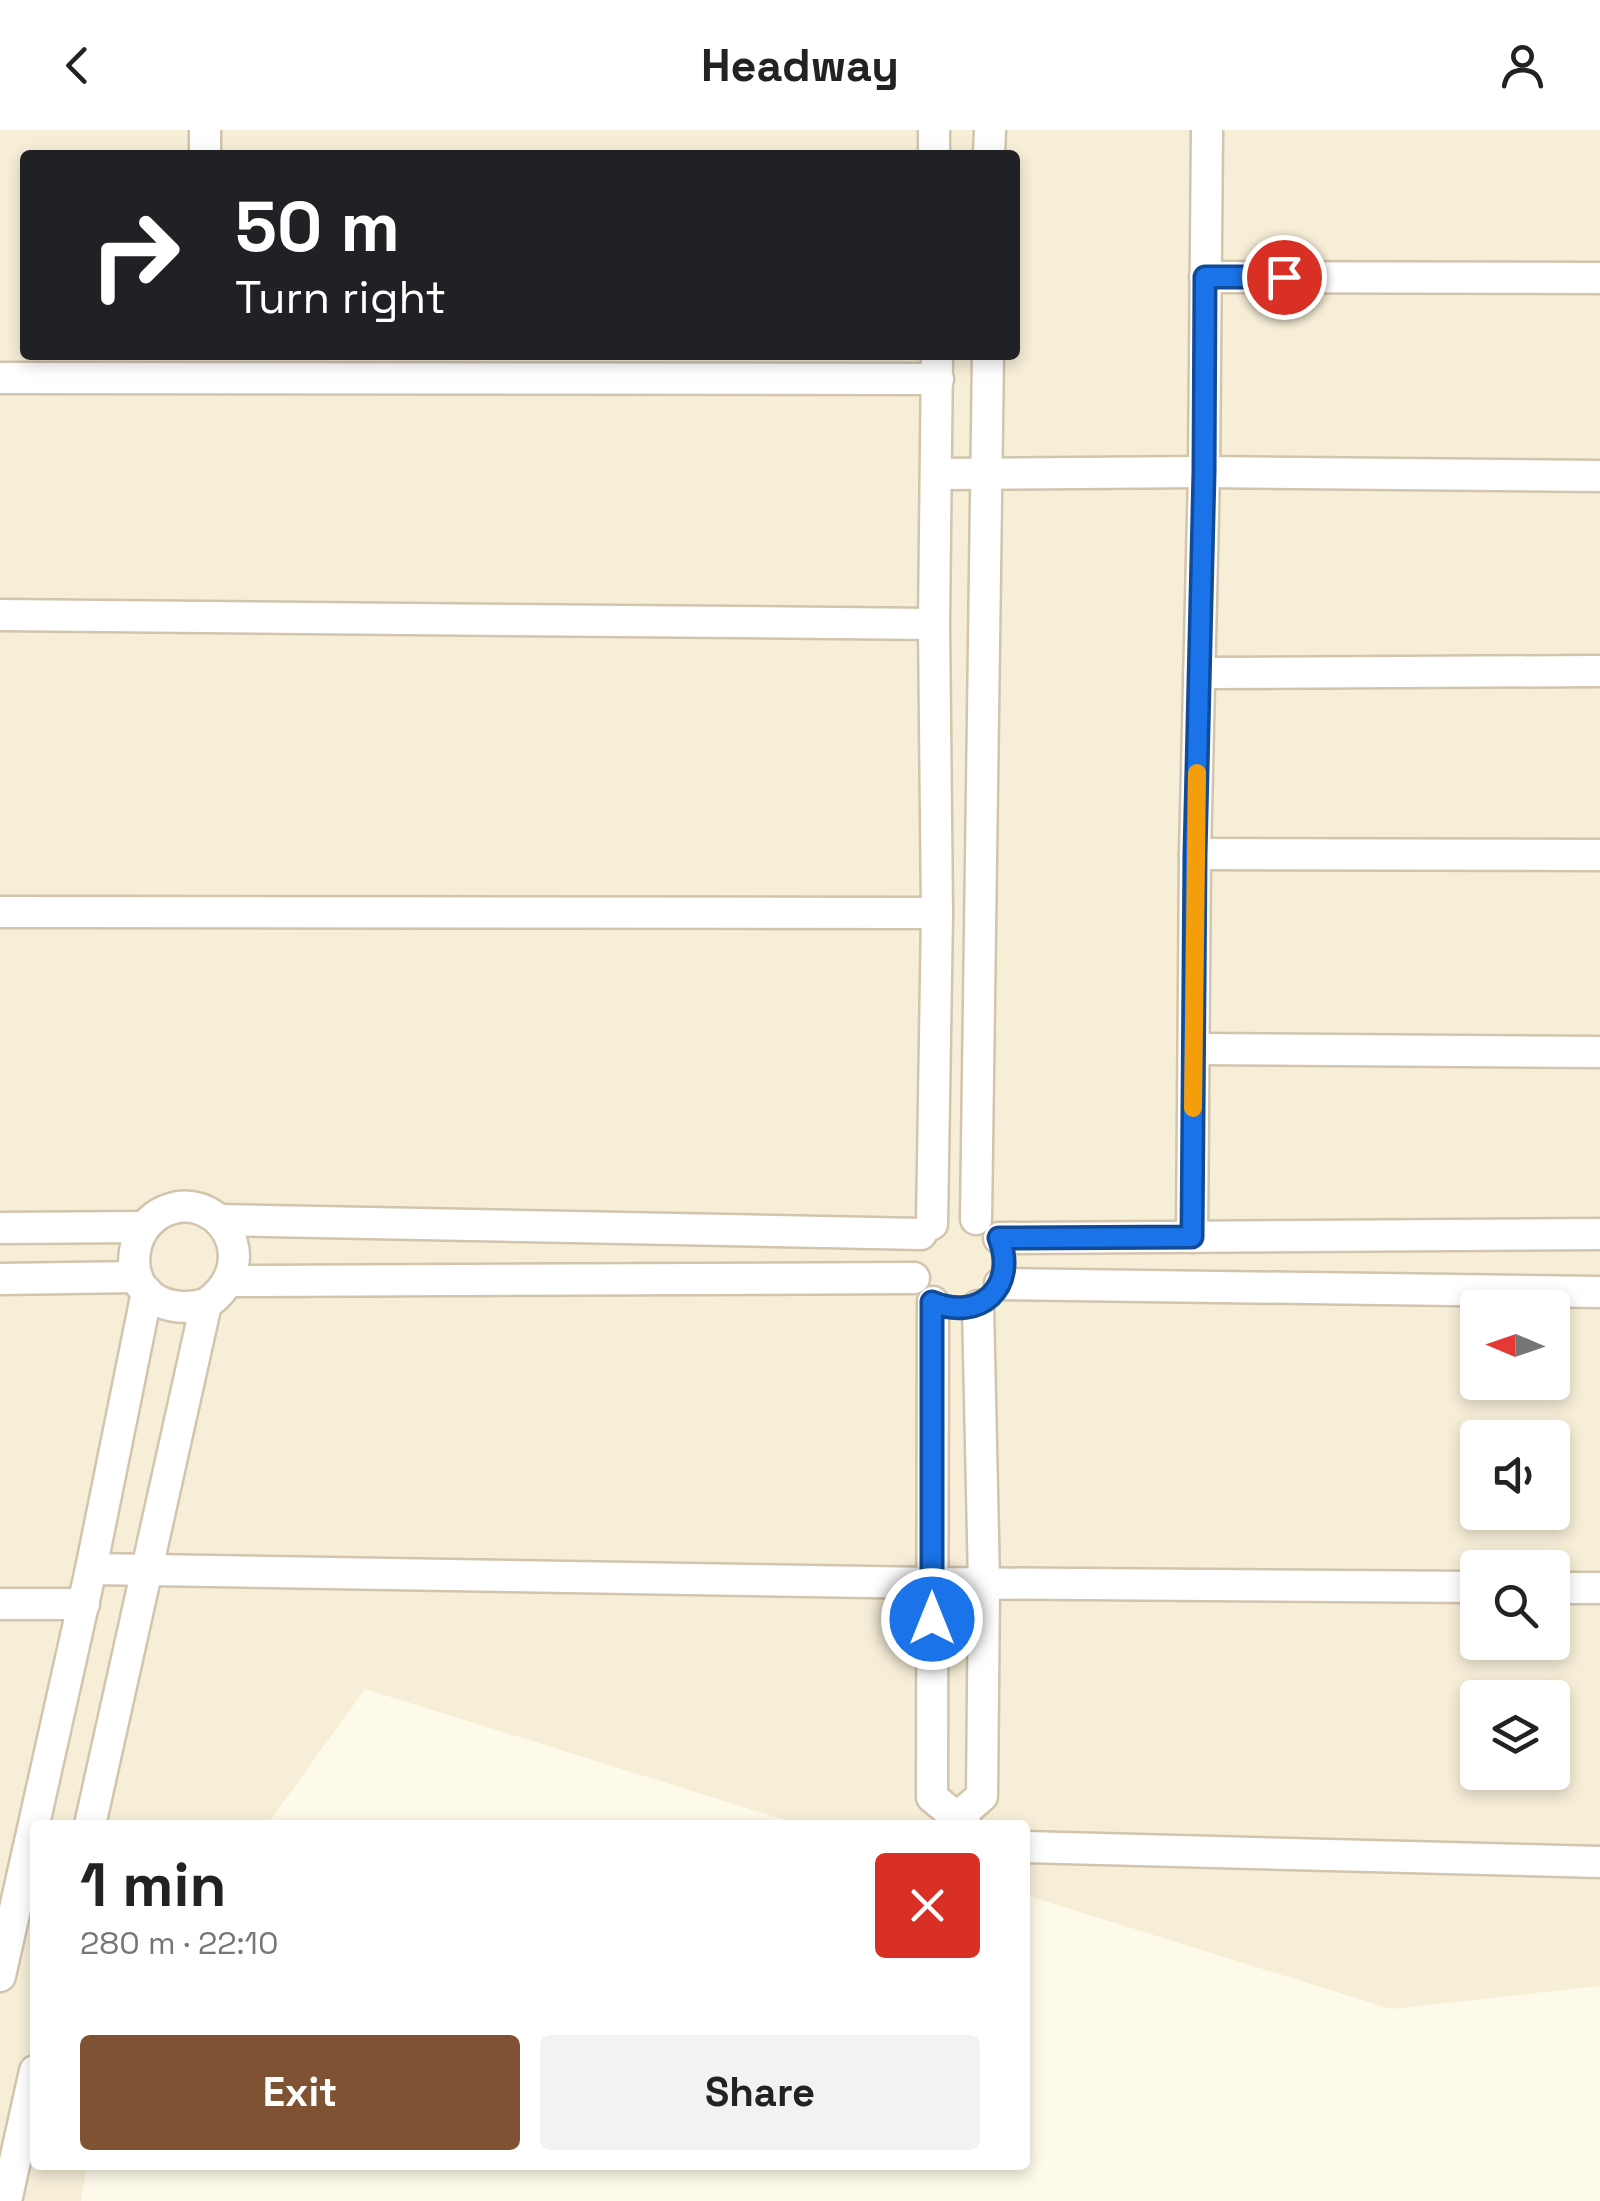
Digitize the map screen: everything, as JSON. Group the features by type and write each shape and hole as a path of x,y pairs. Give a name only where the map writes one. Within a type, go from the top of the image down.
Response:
{"street":[{"path":"1192,1237 1206,130"},
{"path":"1205,277 1600,278"},
{"path":"230,1281 923,1290 947,1308 962,1310 989,1295 1005,1270 1005,1254 988,1229 988,360"},
{"path":"0,378 206,367 938,367 934,624 936,913 927,1229"},
{"path":"936,474 1600,476"},
{"path":"0,615 934,624"},
{"path":"1199,673 1600,671"},
{"path":"1195,854 1600,855"},
{"path":"0,912 936,913"},
{"path":"1194,1049 1600,1052"},
{"path":"189,1207 219,1220 235,1249 230,1281 206,1304 174,1308 159,1302 142,1284 134,1260 136,1243 144,1228 171,1208 189,1207"},
{"path":"961,1820 932,1797 932,1583 923,1290 912,1263 914,1248 927,1229 946,1217 961,1216 988,1229 1192,1237 1600,1234"},
{"path":"219,1220 927,1229"},
{"path":"0,1228 144,1228"},
{"path":"0,1279 142,1284"},
{"path":"0,1976 10,1887 84,1604 142,1284"},
{"path":"989,1295 1600,1292"},
{"path":"963,1820 982,1796 989,1295"},
{"path":"91,1820 206,1304"},
{"path":"91,1569 932,1583 1460,1587"},
{"path":"1570,1588 1600,1588"},
{"path":"0,1604 84,1604"},
{"path":"1030,1847 1600,1862"},
{"path":"6,2201 30,2093"}],"shaded area":[{"path":"0,130 1600,130 1600,1986 1391,2009 1030,1897 1030,1820 785,1820 365,1689 271,1820 30,1820 30,2170 86,2170 81,2201 0,2201"}],"slow traffic":[{"path":"1193,1108 1197,773"}],"route":[{"path":"932,1619 932,1302 962,1310 978,1306 990,1297 1005,1270 999,1238 1192,1237 1205,277 1284,277"}]}
